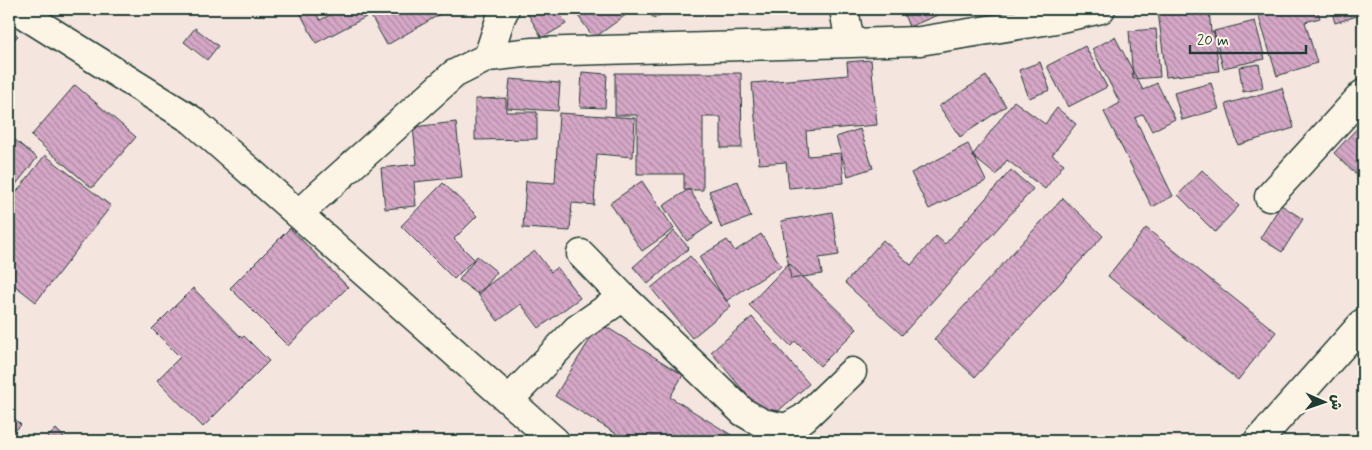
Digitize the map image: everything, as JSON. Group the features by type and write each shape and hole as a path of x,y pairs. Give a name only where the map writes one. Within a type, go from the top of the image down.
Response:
{"street":[{"path":"18,9 23,14 192,120 555,441"},
{"path":"488,57 505,9"},
{"path":"844,9 850,43"},
{"path":"298,214 454,74 488,57 533,52 920,41 1056,20 1101,9"},
{"path":"1269,196 1363,94"},
{"path":"581,254 743,412 762,423 786,428 804,418 852,372"},
{"path":"509,400 577,329 623,297"},
{"path":"1258,441 1363,324"}],"building":[{"path":"298,9 314,9 320,20 336,12 334,9 362,9 366,17 316,43"},
{"path":"367,9 449,9 387,45"},
{"path":"525,9 557,9 566,24 542,38"},
{"path":"573,9 634,9 594,38"},
{"path":"648,9 669,9 654,19"},
{"path":"902,9 952,9 909,27"},
{"path":"1209,9 1211,32 1214,32 1219,71 1166,77 1158,11"},
{"path":"1274,9 1317,9 1320,18 1305,22 1317,63 1277,76 1258,14"},
{"path":"1331,9 1363,9 1363,14 1335,23"},
{"path":"1255,21 1265,59 1223,68 1214,31"},
{"path":"9,27 18,36 9,45"},
{"path":"195,28 218,46 207,60 184,42"},
{"path":"1156,29 1160,77 1133,79 1129,31"},
{"path":"1115,37 1143,90 1157,83 1175,119 1152,131 1143,114 1135,118 1173,196 1152,207 1104,112 1120,103 1092,49"},
{"path":"1085,46 1107,87 1068,107 1047,66"},
{"path":"871,60 877,125 806,131 808,156 841,153 844,183 789,188 786,162 759,164 752,83 848,75 847,62"},
{"path":"1040,62 1050,90 1029,98 1019,70"},
{"path":"1259,64 1263,88 1243,92 1239,67"},
{"path":"582,72 607,74 605,108 580,107"},
{"path":"615,73 741,73 742,148 721,148 721,117 703,117 703,190 684,190 684,174 637,174 637,115 615,115"},
{"path":"986,76 1006,106 960,137 939,106"},
{"path":"510,79 560,83 558,111 507,108"},
{"path":"1211,83 1219,109 1182,120 1174,93"},
{"path":"75,85 136,137 92,188 31,136"},
{"path":"1282,88 1294,128 1238,145 1226,104"},
{"path":"506,98 506,112 537,112 537,139 475,140 475,99"},
{"path":"1014,101 1045,124 1057,108 1076,124 1052,155 1064,164 1045,189 1007,160 996,175 972,156"},
{"path":"559,113 635,118 633,157 597,154 594,205 572,203 570,231 523,228 526,181 555,183"},
{"path":"456,122 462,177 414,182 416,206 385,209 381,168 417,164 413,127"},
{"path":"1363,122 1363,177 1361,179 1334,153"},
{"path":"860,129 873,168 848,176 836,137"},
{"path":"9,135 37,158 9,193"},
{"path":"968,144 986,181 929,209 911,173"},
{"path":"45,155 111,206 36,302 9,281 9,202"},
{"path":"1011,170 1033,189 902,335 845,283 883,240 911,265 936,236 945,244"},
{"path":"1202,170 1239,206 1215,232 1178,195"},
{"path":"642,181 674,229 642,251 610,203"},
{"path":"738,181 751,217 721,228 709,191"},
{"path":"443,183 477,216 454,239 474,259 454,279 401,226"},
{"path":"689,189 712,224 687,241 663,206"},
{"path":"1063,198 1103,236 975,377 934,339"},
{"path":"1281,205 1303,219 1282,252 1260,238"},
{"path":"832,212 839,255 819,258 822,274 791,279 781,221"},
{"path":"290,228 348,287 288,346 230,288"},
{"path":"1146,228 1276,332 1238,380 1108,276"},
{"path":"674,231 689,248 648,284 633,267"},
{"path":"761,234 781,266 726,301 699,257 727,240 735,251"},
{"path":"535,251 551,272 557,267 580,298 539,328 521,304 498,321 477,293"},
{"path":"477,256 497,272 479,295 459,280"},
{"path":"690,256 731,306 692,338 651,288"},
{"path":"789,263 857,329 820,366 795,341 791,346 749,305"},
{"path":"193,288 242,338 244,336 269,361 203,427 157,380 180,357 152,329"},
{"path":"752,317 809,384 768,420 711,352"},
{"path":"600,323 683,375 670,397 741,441 628,441 555,396"},
{"path":"9,413 21,425 9,437"},
{"path":"56,429 68,441 44,441"}]}
